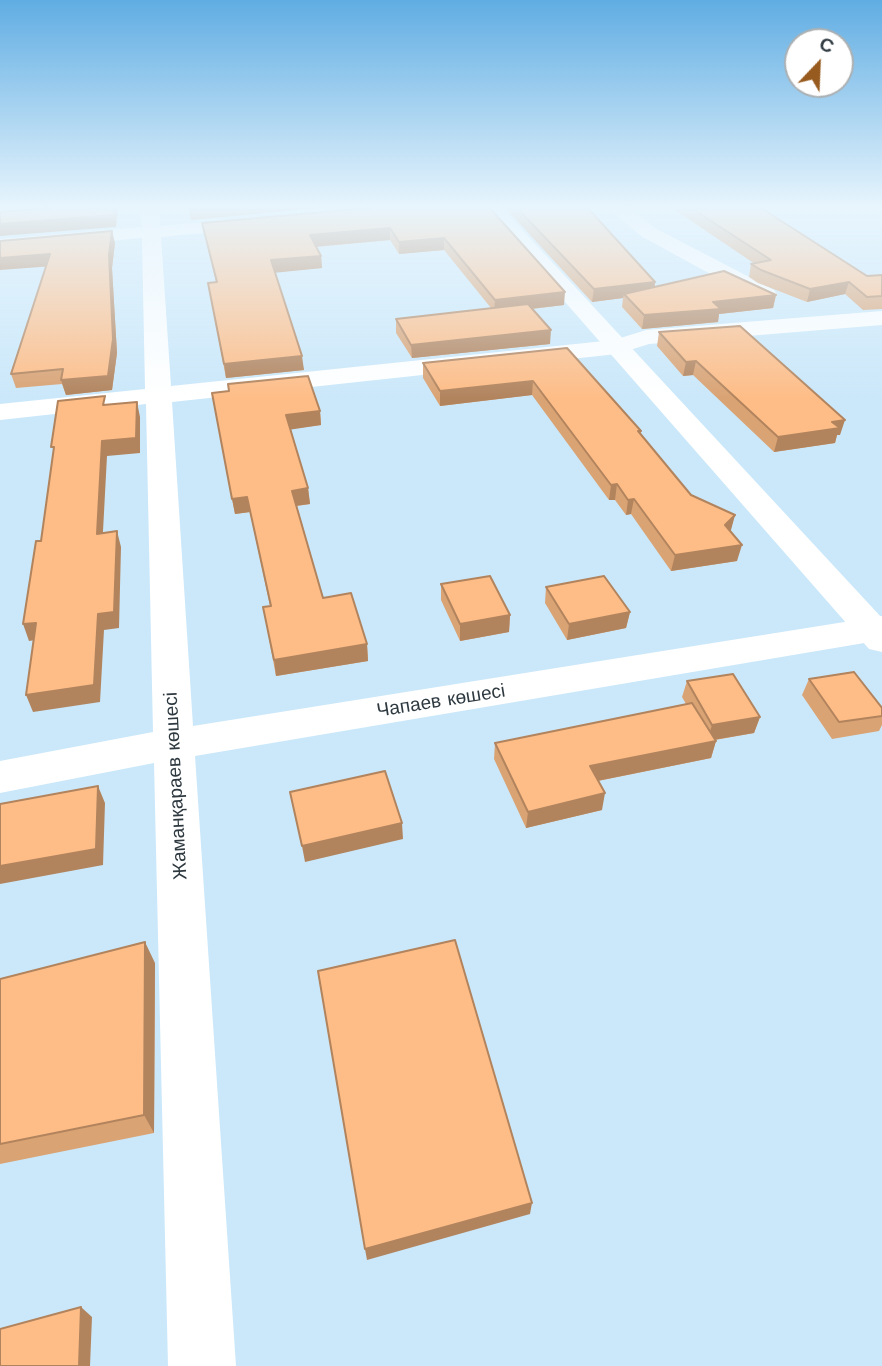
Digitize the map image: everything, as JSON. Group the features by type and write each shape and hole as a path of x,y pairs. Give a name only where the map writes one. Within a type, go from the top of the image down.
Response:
{"street":[{"name":"Жаманқараев көшесі","path":"153,270 202,1366"},
{"path":"547,270 879,632"},
{"path":"718,270 750,289 787,305 869,325"},
{"path":"0,412 617,347 646,337 869,325"},
{"name":"Чапаев көшесі","path":"0,777 174,744 879,632"}],"building":[{"path":"45,270 110,270 113,339 108,376 61,380 63,369 11,374"},
{"path":"214,270 274,270 302,356 224,364 208,283 217,282"},
{"path":"470,270 545,270 565,292 495,300"},
{"path":"576,270 644,270 655,282 594,289"},
{"path":"761,270 857,270 867,276 882,275 882,296 867,297 849,282 810,289"},
{"path":"724,271 776,295 713,302 721,309 644,315 624,294"},
{"path":"528,304 551,330 411,345 396,319"},
{"path":"740,326 845,420 832,422 840,428 778,437 696,361 686,362 659,332"},
{"path":"567,348 641,431 638,431 691,495 735,515 725,525 742,545 675,555 634,499 628,500 617,484 611,485 533,381 440,391 423,363"},
{"path":"308,376 320,411 286,415 308,488 292,491 323,598 351,593 367,644 274,660 263,607 271,606 247,497 232,499 212,393 229,391 228,384"},
{"path":"105,396 103,405 137,402 136,438 102,441 97,534 117,531 114,612 98,614 94,685 26,695 36,623 23,624 36,541 41,541 58,401"},
{"path":"490,576 510,615 460,624 441,584"},
{"path":"604,576 630,612 569,624 546,587"},
{"path":"854,672 882,708 882,716 839,722 809,679"},
{"path":"733,674 760,717 712,725 687,681"},
{"path":"692,703 716,741 590,766 605,793 528,812 495,743"},
{"path":"385,771 402,823 302,846 290,792"},
{"path":"98,786 96,849 0,866 0,804"},
{"path":"455,940 532,1203 365,1249 318,971"},
{"path":"145,942 144,1115 0,1144 0,979"},
{"path":"81,1307 79,1366 0,1366 0,1329"}]}
